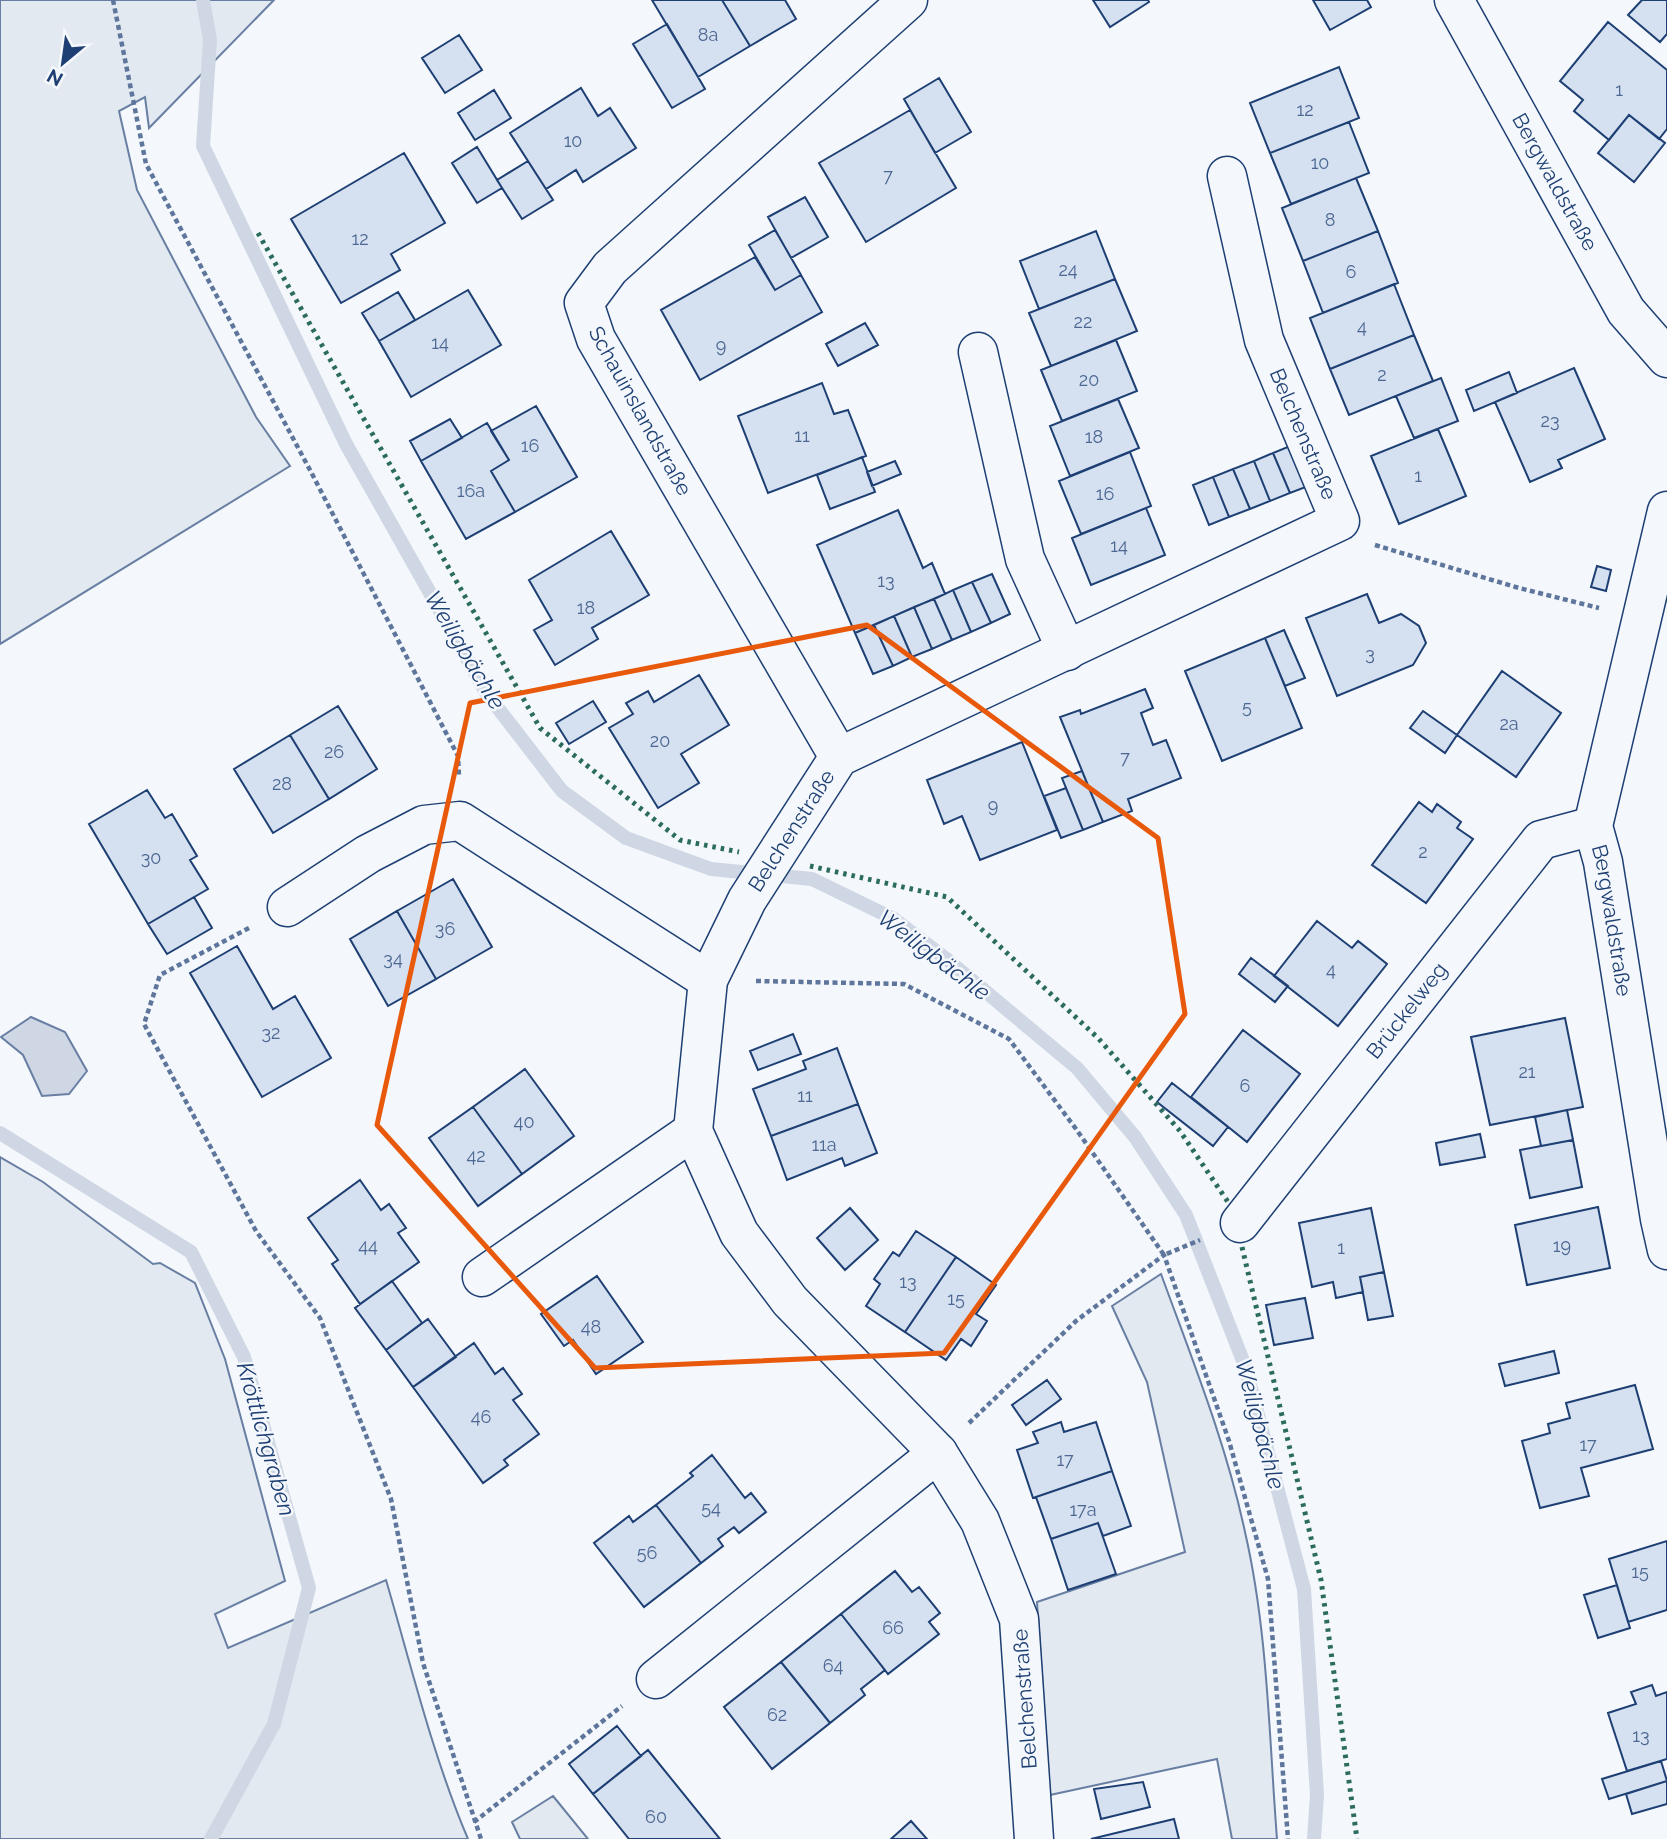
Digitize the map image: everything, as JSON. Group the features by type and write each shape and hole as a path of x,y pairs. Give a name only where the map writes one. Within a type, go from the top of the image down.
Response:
{"street":[{"name":"Schauinslandstraße","path":"839,757 596,339 584,303 610,268 908,0"},
{"name":"Bergwaldstraße","path":"1455,0 1626,311 1667,358"},
{"name":"Belchenstraße","path":"1034,1839 1019,1619 980,1521 938,1452 790,1301 739,1233 693,1130 708,980 747,901 839,757 1340,521 1264,340 1227,176"},
{"path":"978,352 1025,559 1067,651"},
{"name":"Bergwaldstraße","path":"1667,511 1592,826 1603,862 1667,1250"},
{"path":"287,907 368,854 424,825 460,821 708,980"},
{"name":"Brückelweg","path":"1240,1223 1541,840 1592,826"},
{"path":"482,1277 693,1130"},
{"path":"656,1679 938,1452"}],"path":[{"path":"113,0 146,164 310,470 458,756 460,821"},
{"path":"1340,521 1370,544 1519,588 1641,619"},
{"path":"287,907 160,975 144,1024 256,1231 320,1318 391,1499 423,1663 481,1839"},
{"path":"708,980 904,984 1009,1039 1164,1255 1229,1441 1268,1579 1288,1839"},
{"path":"938,1452 1076,1321 1164,1255"},
{"path":"474,1822 656,1679"}],"highlighted area":[{"path":"867,625 1158,838 1185,1014 944,1353 595,1368 377,1125 470,703"}],"shaded area":[{"path":"0,0 274,0 149,128 145,97 119,111 137,190 256,417 290,466 0,644"},
{"path":"31,1017 65,1032 87,1071 69,1094 42,1096 23,1055 1,1037"},
{"path":"0,1157 43,1182 153,1264 160,1263 195,1283 225,1359 285,1581 215,1614 228,1648 386,1580 433,1743 468,1839 0,1839"},
{"path":"1161,1274 1218,1434 1237,1499 1253,1570 1263,1646 1277,1839 1232,1839 1217,1759 1050,1795 1037,1602 1185,1552 1147,1382 1112,1306"},
{"path":"553,1796 588,1839 520,1839 512,1822"}],"building":[{"path":"652,0 722,0 750,46 698,77"},
{"path":"722,0 785,0 796,19 750,46"},
{"path":"1093,0 1148,0 1149,2 1110,27"},
{"path":"1313,0 1367,0 1371,7 1330,30"},
{"path":"1642,0 1667,0 1667,34 1660,42 1628,15"},
{"path":"1608,22 1667,70 1667,129 1659,139 1629,115 1609,140 1574,111 1583,100 1560,81"},
{"path":"667,24 705,89 672,108 633,44"},
{"path":"459,35 482,70 445,93 422,58"},
{"path":"1339,67 1359,118 1270,153 1250,103"},
{"path":"939,78 971,132 935,153 904,99"},
{"path":"581,88 598,116 610,108 636,148 583,182 576,170 546,189 510,133"},
{"path":"494,90 511,118 475,140 458,113"},
{"path":"910,110 956,188 866,242 819,163"},
{"path":"1629,115 1665,143 1634,182 1598,153"},
{"path":"1349,122 1369,173 1291,204 1270,153"},
{"path":"477,147 502,188 477,203 452,163"},
{"path":"404,153 445,223 391,254 400,270 341,303 291,219"},
{"path":"528,161 553,200 522,219 497,180"},
{"path":"1356,178 1378,231 1303,261 1282,208"},
{"path":"805,197 828,237 791,258 768,217"},
{"path":"775,230 801,275 775,290 749,245"},
{"path":"1096,231 1115,279 1039,309 1020,261"},
{"path":"1378,231 1398,283 1323,313 1303,261"},
{"path":"755,257 775,290 801,275 822,312 700,380 661,310"},
{"path":"1115,279 1137,331 1051,366 1029,313"},
{"path":"1394,284 1414,335 1330,369 1310,318"},
{"path":"468,290 501,345 411,397 379,341"},
{"path":"398,292 415,320 379,341 362,313"},
{"path":"865,323 878,345 838,366 826,344"},
{"path":"1414,335 1433,381 1349,415 1330,369"},
{"path":"1116,340 1137,391 1062,421 1041,370"},
{"path":"1574,368 1605,439 1558,460 1562,468 1530,482 1495,402"},
{"path":"1509,372 1517,393 1474,411 1466,390"},
{"path":"1441,378 1458,421 1414,438 1396,396"},
{"path":"822,383 834,414 848,410 866,456 768,493 738,416"},
{"path":"1118,399 1139,448 1070,476 1050,426"},
{"path":"536,406 577,477 515,512 491,471 509,460 491,431"},
{"path":"450,419 462,438 421,461 410,441"},
{"path":"487,423 509,460 491,471 515,512 466,539 421,461"},
{"path":"1438,429 1466,496 1399,524 1371,456"},
{"path":"1295,444 1311,485 1290,493 1273,453"},
{"path":"1130,452 1151,506 1081,534 1059,481"},
{"path":"1273,453 1290,493 1270,501 1254,461"},
{"path":"862,457 875,492 830,509 817,475"},
{"path":"895,461 901,474 872,486 867,472"},
{"path":"1254,461 1270,501 1250,509 1233,469"},
{"path":"1233,469 1250,509 1229,517 1213,477"},
{"path":"1213,477 1229,517 1209,525 1193,485"},
{"path":"1146,508 1165,555 1091,585 1072,538"},
{"path":"898,510 923,568 932,563 945,594 855,633 817,545"},
{"path":"611,531 649,595 592,628 598,639 555,665 534,630 552,620 529,580"},
{"path":"1597,566 1611,570 1606,591 1591,587"},
{"path":"992,574 1010,614 991,623 972,582"},
{"path":"972,582 991,623 971,632 953,590"},
{"path":"953,590 971,632 952,640 934,599"},
{"path":"1367,594 1379,623 1401,614 1419,626 1426,643 1413,665 1337,696 1306,618"},
{"path":"934,599 952,640 932,649 914,607"},
{"path":"914,607 932,649 912,657 894,616"},
{"path":"894,616 912,657 893,666 874,625"},
{"path":"874,625 893,666 873,674 855,633"},
{"path":"1284,630 1305,678 1285,686 1265,638"},
{"path":"1265,638 1302,728 1222,761 1185,671"},
{"path":"1502,671 1561,713 1516,777 1457,735"},
{"path":"699,675 729,725 681,754 699,783 658,808 609,728 633,714 626,703 648,691 654,702"},
{"path":"1145,689 1153,708 1141,713 1153,745 1166,740 1181,778 1128,799 1132,811 1103,822 1060,717 1080,710 1081,714"},
{"path":"593,701 606,722 569,744 556,723"},
{"path":"338,706 377,769 329,799 290,735"},
{"path":"1423,711 1457,735 1445,753 1410,728"},
{"path":"290,735 329,799 273,833 234,769"},
{"path":"1022,742 1057,830 980,860 962,816 944,824 927,780"},
{"path":"1082,771 1103,822 1083,830 1062,778"},
{"path":"1066,788 1083,830 1061,838 1044,796"},
{"path":"147,790 165,818 172,814 197,856 190,860 208,889 148,924 89,824"},
{"path":"1419,802 1432,812 1437,804 1461,822 1457,828 1473,839 1426,903 1372,865"},
{"path":"453,879 492,947 436,979 397,911"},
{"path":"194,897 212,928 167,954 148,924"},
{"path":"397,911 436,979 388,1006 350,939"},
{"path":"1317,921 1352,948 1358,941 1387,964 1338,1026 1274,976"},
{"path":"237,946 273,1009 295,996 331,1058 262,1097 190,973"},
{"path":"1251,958 1288,986 1275,1002 1239,974"},
{"path":"1565,1018 1583,1107 1490,1125 1471,1037"},
{"path":"1243,1030 1300,1074 1247,1142 1191,1097"},
{"path":"793,1034 801,1054 758,1070 750,1051"},
{"path":"837,1048 858,1104 771,1136 753,1089 806,1069 803,1061"},
{"path":"525,1069 574,1136 522,1174 473,1107"},
{"path":"1172,1083 1228,1127 1213,1146 1157,1102"},
{"path":"858,1104 877,1153 845,1166 842,1158 787,1180 771,1136"},
{"path":"473,1107 522,1174 478,1206 429,1138"},
{"path":"1567,1110 1573,1140 1541,1146 1535,1117"},
{"path":"1480,1134 1485,1157 1440,1165 1436,1143"},
{"path":"1573,1140 1582,1187 1530,1198 1520,1150"},
{"path":"360,1180 381,1210 389,1204 406,1228 398,1233 419,1262 360,1304 332,1264 338,1260 308,1218"},
{"path":"1598,1207 1610,1268 1527,1285 1515,1225"},
{"path":"850,1208 878,1240 845,1270 817,1238"},
{"path":"1371,1208 1384,1272 1360,1277 1363,1292 1336,1298 1333,1282 1312,1287 1299,1223"},
{"path":"916,1231 956,1257 905,1332 866,1306 880,1284 874,1279 893,1252 899,1256"},
{"path":"956,1257 996,1285 976,1314 987,1321 971,1346 961,1339 946,1360 905,1332"},
{"path":"1384,1272 1393,1316 1368,1320 1360,1277"},
{"path":"597,1276 643,1342 596,1374 573,1340 564,1346 541,1314"},
{"path":"392,1281 422,1323 386,1350 355,1308"},
{"path":"1305,1298 1313,1338 1274,1345 1266,1305"},
{"path":"428,1319 456,1357 413,1387 386,1350"},
{"path":"474,1343 495,1374 503,1368 522,1394 513,1400 539,1434 504,1460 508,1465 483,1483 413,1387"},
{"path":"1554,1351 1559,1373 1505,1386 1499,1364"},
{"path":"1047,1380 1061,1399 1026,1425 1012,1405"},
{"path":"1635,1385 1653,1449 1581,1468 1589,1496 1540,1508 1522,1441 1550,1433 1548,1424 1570,1418 1566,1403"},
{"path":"1061,1422 1064,1432 1096,1422 1112,1471 1033,1498 1017,1450 1038,1443 1033,1432"},
{"path":"712,1455 745,1498 751,1493 766,1512 739,1533 734,1527 718,1539 723,1546 701,1563 656,1505 693,1476 690,1473"},
{"path":"1112,1471 1131,1526 1103,1536 1098,1523 1051,1539 1036,1497"},
{"path":"656,1505 701,1563 644,1607 594,1543 629,1516 633,1522"},
{"path":"1098,1523 1116,1574 1068,1590 1051,1539"},
{"path":"1667,1541 1667,1610 1628,1622 1609,1559"},
{"path":"895,1571 912,1592 919,1587 940,1613 929,1622 939,1634 888,1674 841,1614"},
{"path":"1617,1585 1630,1628 1598,1638 1584,1595"},
{"path":"841,1614 885,1670 861,1689 865,1695 830,1723 781,1662"},
{"path":"781,1662 830,1723 772,1769 724,1707"},
{"path":"1652,1685 1656,1696 1667,1692 1667,1759 1627,1771 1608,1713 1636,1704 1631,1692"},
{"path":"617,1726 641,1756 593,1794 569,1764"},
{"path":"648,1750 720,1839 629,1839 593,1794"},
{"path":"1661,1761 1667,1781 1609,1799 1602,1779"},
{"path":"1667,1781 1667,1804 1632,1814 1626,1794"},
{"path":"1143,1782 1150,1807 1101,1819 1094,1789"},
{"path":"1174,1819 1179,1839 1091,1839"},
{"path":"911,1821 927,1839 891,1839"}],"waterway":[{"name":"Weiligbächle","path":"203,0 210,40 203,146 346,444 487,694 562,791 626,838 711,869 812,879 894,919 949,961 1077,1068 1135,1137 1186,1215 1245,1366 1304,1589 1317,1795 1314,1839"},
{"name":"Kröttlichgraben","path":"0,1133 191,1252 244,1357 309,1588 274,1724 211,1839"}],"hedge":[{"path":"258,233 540,728 680,840 739,852"},
{"path":"810,866 947,897 1098,1038 1180,1131 1230,1205"},
{"path":"1242,1247 1321,1580 1357,1839"}]}
